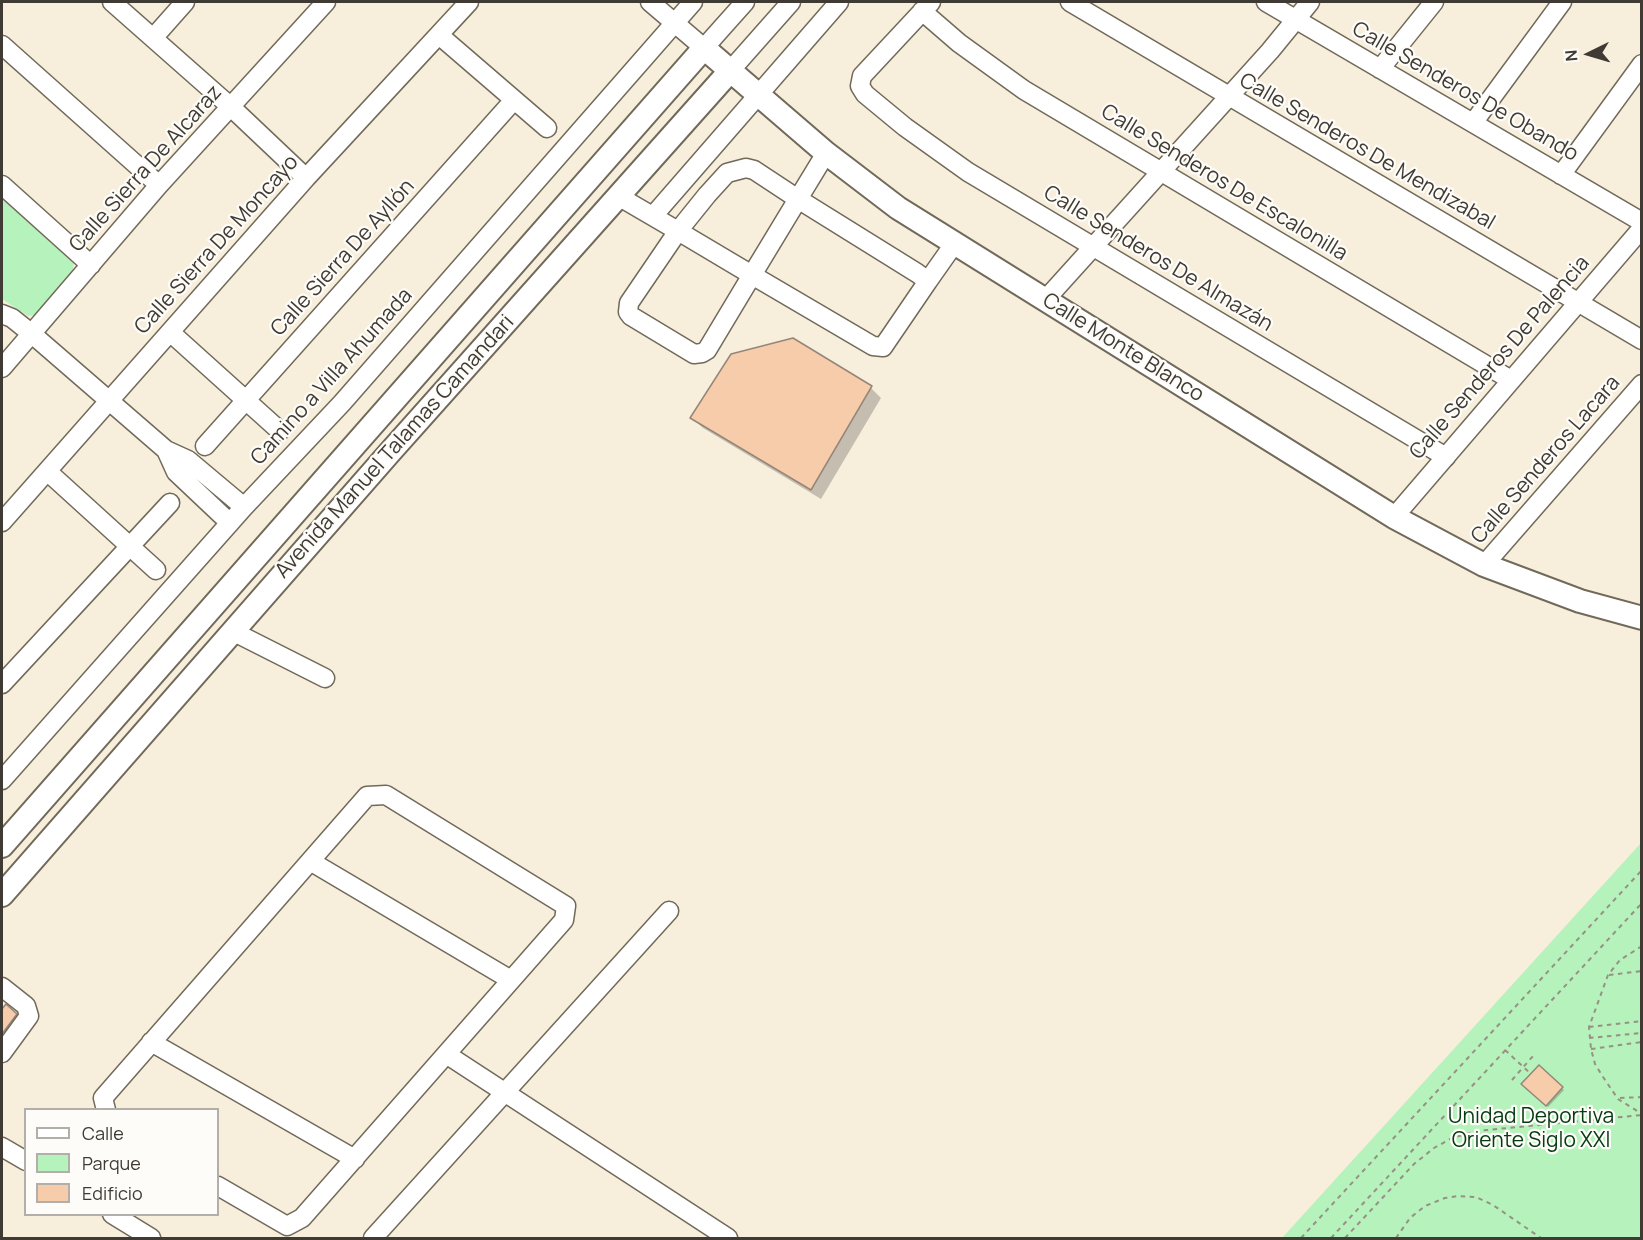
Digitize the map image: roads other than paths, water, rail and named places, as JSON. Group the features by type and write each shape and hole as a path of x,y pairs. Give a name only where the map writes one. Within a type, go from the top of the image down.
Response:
{"main road":[{"name":"Calle Monte Blanco","path":"704,48 826,153 890,202 1394,518 1484,565 1580,601 1641,618"},
{"name":"Avenida Manuel Talamas Camandari","path":"2,846 704,48"},
{"name":"Avenida Manuel Talamas Camandari","path":"2,895 232,631 730,71"}],"street":[{"path":"112,2 154,37 306,178"},
{"path":"154,37 185,2"},
{"name":"Calle Sierra De Alcaraz","path":"2,368 159,185 326,2"},
{"name":"Calle Sierra De Moncayo","path":"2,522 306,178 469,2"},
{"name":"Calle Monte Blanco","path":"650,2 704,48"},
{"name":"Camino a Villa Ahumada","path":"2,780 244,507 342,403 693,2"},
{"name":"Avenida Manuel Talamas Camandari","path":"704,48 745,2"},
{"name":"Avenida Manuel Talamas Camandari","path":"730,71 791,2"},
{"path":"653,216 840,2"},
{"name":"Calle Senderos De Mendizabal","path":"1070,2 1641,340"},
{"name":"Calle Senderos De Obando","path":"1266,2 1641,222"},
{"path":"1046,299 1310,2"},
{"path":"1380,69 1434,2"},
{"path":"1473,123 1562,2"},
{"name":"Calle Senderos De Almazán","path":"927,6 862,76 860,86 865,94 935,150 968,172 1446,457"},
{"name":"Calle Senderos De Escalonilla","path":"927,6 959,43 1024,90 1512,380"},
{"path":"439,35 547,128"},
{"path":"2,45 159,185"},
{"path":"1561,175 1641,64"},
{"name":"Calle Sierra De Ayllón","path":"205,446 514,100"},
{"path":"826,153 798,199 752,275 707,350 694,354 631,316 627,308 678,231 727,173 746,168 754,171 798,199 928,281"},
{"path":"2,185 91,265"},
{"path":"618,196 878,348 887,344 954,244"},
{"name":"Calle Senderos De Palencia","path":"1394,518 1641,228"},
{"path":"2,314 12,318 32,334 166,450 188,460 244,507"},
{"path":"170,332 280,431"},
{"name":"Calle Senderos Lacara","path":"1484,565 1641,384"},
{"path":"166,450 176,472 230,523"},
{"path":"47,471 156,570"},
{"path":"2,684 170,503"},
{"path":"232,631 325,678"},
{"path":"106,1108 103,1098 367,796 386,795 566,906 564,920 302,1218 287,1226 219,1187"},
{"path":"310,861 511,981"},
{"path":"373,1239 669,911"},
{"path":"2,987 26,1006 29,1016 2,1053"},
{"path":"151,1042 354,1159"},
{"path":"446,1054 728,1239"},
{"path":"2,1147 24,1160"},
{"path":"114,1216 151,1239"}],"park label":[{"name":"Unidad Deportiva Oriente Siglo XXI","path":"1531,1129"}]}
